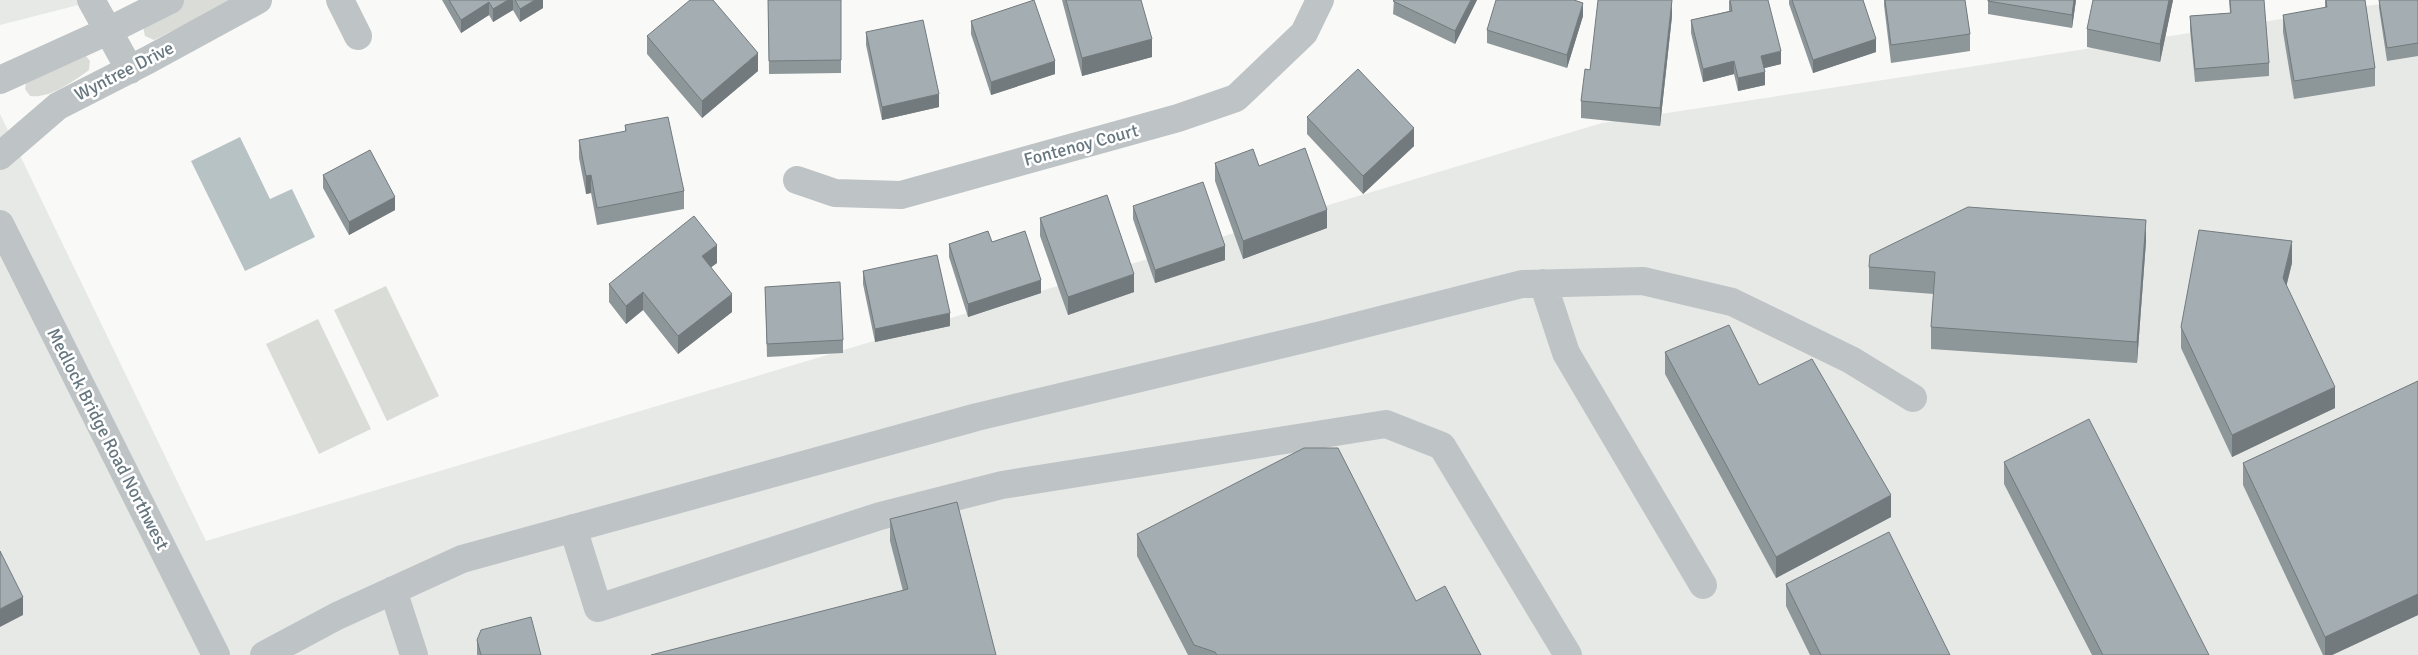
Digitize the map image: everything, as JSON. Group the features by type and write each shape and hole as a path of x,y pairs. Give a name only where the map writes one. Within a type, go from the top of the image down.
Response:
{"street":[{"path":"91,0 110,30 130,70"},
{"path":"0,80 110,30 170,0"},
{"name":"Wyntree Drive","path":"0,156 58,106 130,70 258,0"},
{"path":"340,0 358,36"},
{"name":"Fontenoy Court","path":"796,180 835,193 901,195 1178,118 1236,98 1304,33 1320,0"},
{"name":"Medlock Bridge Road Northwest","path":"0,224 10,268 216,655"},
{"path":"264,655 337,616 462,559 977,417 1312,337 1522,284 1643,281 1732,302 1851,360 1912,398"},
{"path":"1543,283 1566,353 1703,585"},
{"path":"573,528 598,608 880,516 1002,485 1386,424 1442,446 1568,655"},
{"path":"393,590 414,655"}],"shaded area":[{"path":"0,0 98,0 0,25"},
{"path":"184,0 233,0 154,40 145,36 143,27 152,15"},
{"path":"2406,0 2418,0 2418,655 0,655 0,114 206,541 1602,123"},
{"path":"86,56 90,61 89,70 61,88 45,95 37,96 30,96 25,89 26,83"},
{"path":"240,137 270,199 292,189 315,237 245,271 191,161"},
{"path":"386,286 439,396 387,421 334,310"},
{"path":"318,319 371,429 319,454 266,344"}],"building":[{"path":"449,0 508,0 493,9 489,2 461,20"},
{"path":"515,0 535,0 520,9"},
{"path":"690,0 713,0 758,53 702,101 647,36"},
{"path":"768,0 841,0 841,60 769,61"},
{"path":"1034,0 1055,61 991,82 971,21"},
{"path":"1066,0 1141,0 1152,39 1082,58"},
{"path":"1394,0 1471,0 1455,31"},
{"path":"1496,0 1574,0 1583,3 1567,55 1487,30"},
{"path":"1598,0 1672,0 1660,108 1581,101 1585,69 1590,70"},
{"path":"1730,0 1768,0 1781,51 1761,56 1765,72 1738,78 1734,61 1703,69 1691,20 1732,11"},
{"path":"1792,0 1863,0 1876,39 1813,60"},
{"path":"1885,0 1965,0 1970,34 1891,45"},
{"path":"1988,0 2074,0 2072,15"},
{"path":"2093,0 2169,0 2160,44 2087,29"},
{"path":"2230,0 2264,0 2269,63 2195,69 2190,16 2231,13"},
{"path":"2326,0 2365,0 2375,68 2294,81 2283,15 2327,7"},
{"path":"2379,0 2418,0 2418,43 2387,48"},
{"path":"923,20 939,94 882,107 866,32"},
{"path":"1358,69 1414,128 1363,176 1307,117"},
{"path":"668,117 684,191 597,208 591,175 586,176 579,140 626,131 625,125"},
{"path":"1305,148 1327,210 1243,241 1215,163 1253,149 1259,166"},
{"path":"370,150 395,197 349,222 323,175"},
{"path":"1203,182 1225,246 1155,270 1133,206"},
{"path":"1107,195 1134,274 1068,297 1040,218"},
{"path":"1968,207 2146,220 2137,342 1931,327 1935,272 1869,267 1870,255"},
{"path":"694,216 717,245 702,256 732,294 678,336 643,292 626,306 609,284"},
{"path":"2199,230 2292,241 2283,278 2335,387 2232,435 2181,327"},
{"path":"988,231 992,242 1025,231 1041,280 968,304 949,244"},
{"path":"937,255 950,313 875,329 863,271"},
{"path":"840,282 843,340 767,344 765,287"},
{"path":"1729,325 1759,385 1812,359 1891,495 1776,557 1665,352"},
{"path":"2418,381 2418,594 2325,637 2243,463"},
{"path":"2089,419 2209,655 2103,655 2004,462"},
{"path":"1304,448 1338,448 1416,601 1445,586 1481,655 1217,655 1215,652 1194,645 1137,534"},
{"path":"957,502 996,655 651,655 908,589 890,519"},
{"path":"1889,532 1950,655 1821,655 1786,584"},
{"path":"0,551 23,597 0,609"},
{"path":"531,617 541,655 481,655 477,640 481,630"}]}
